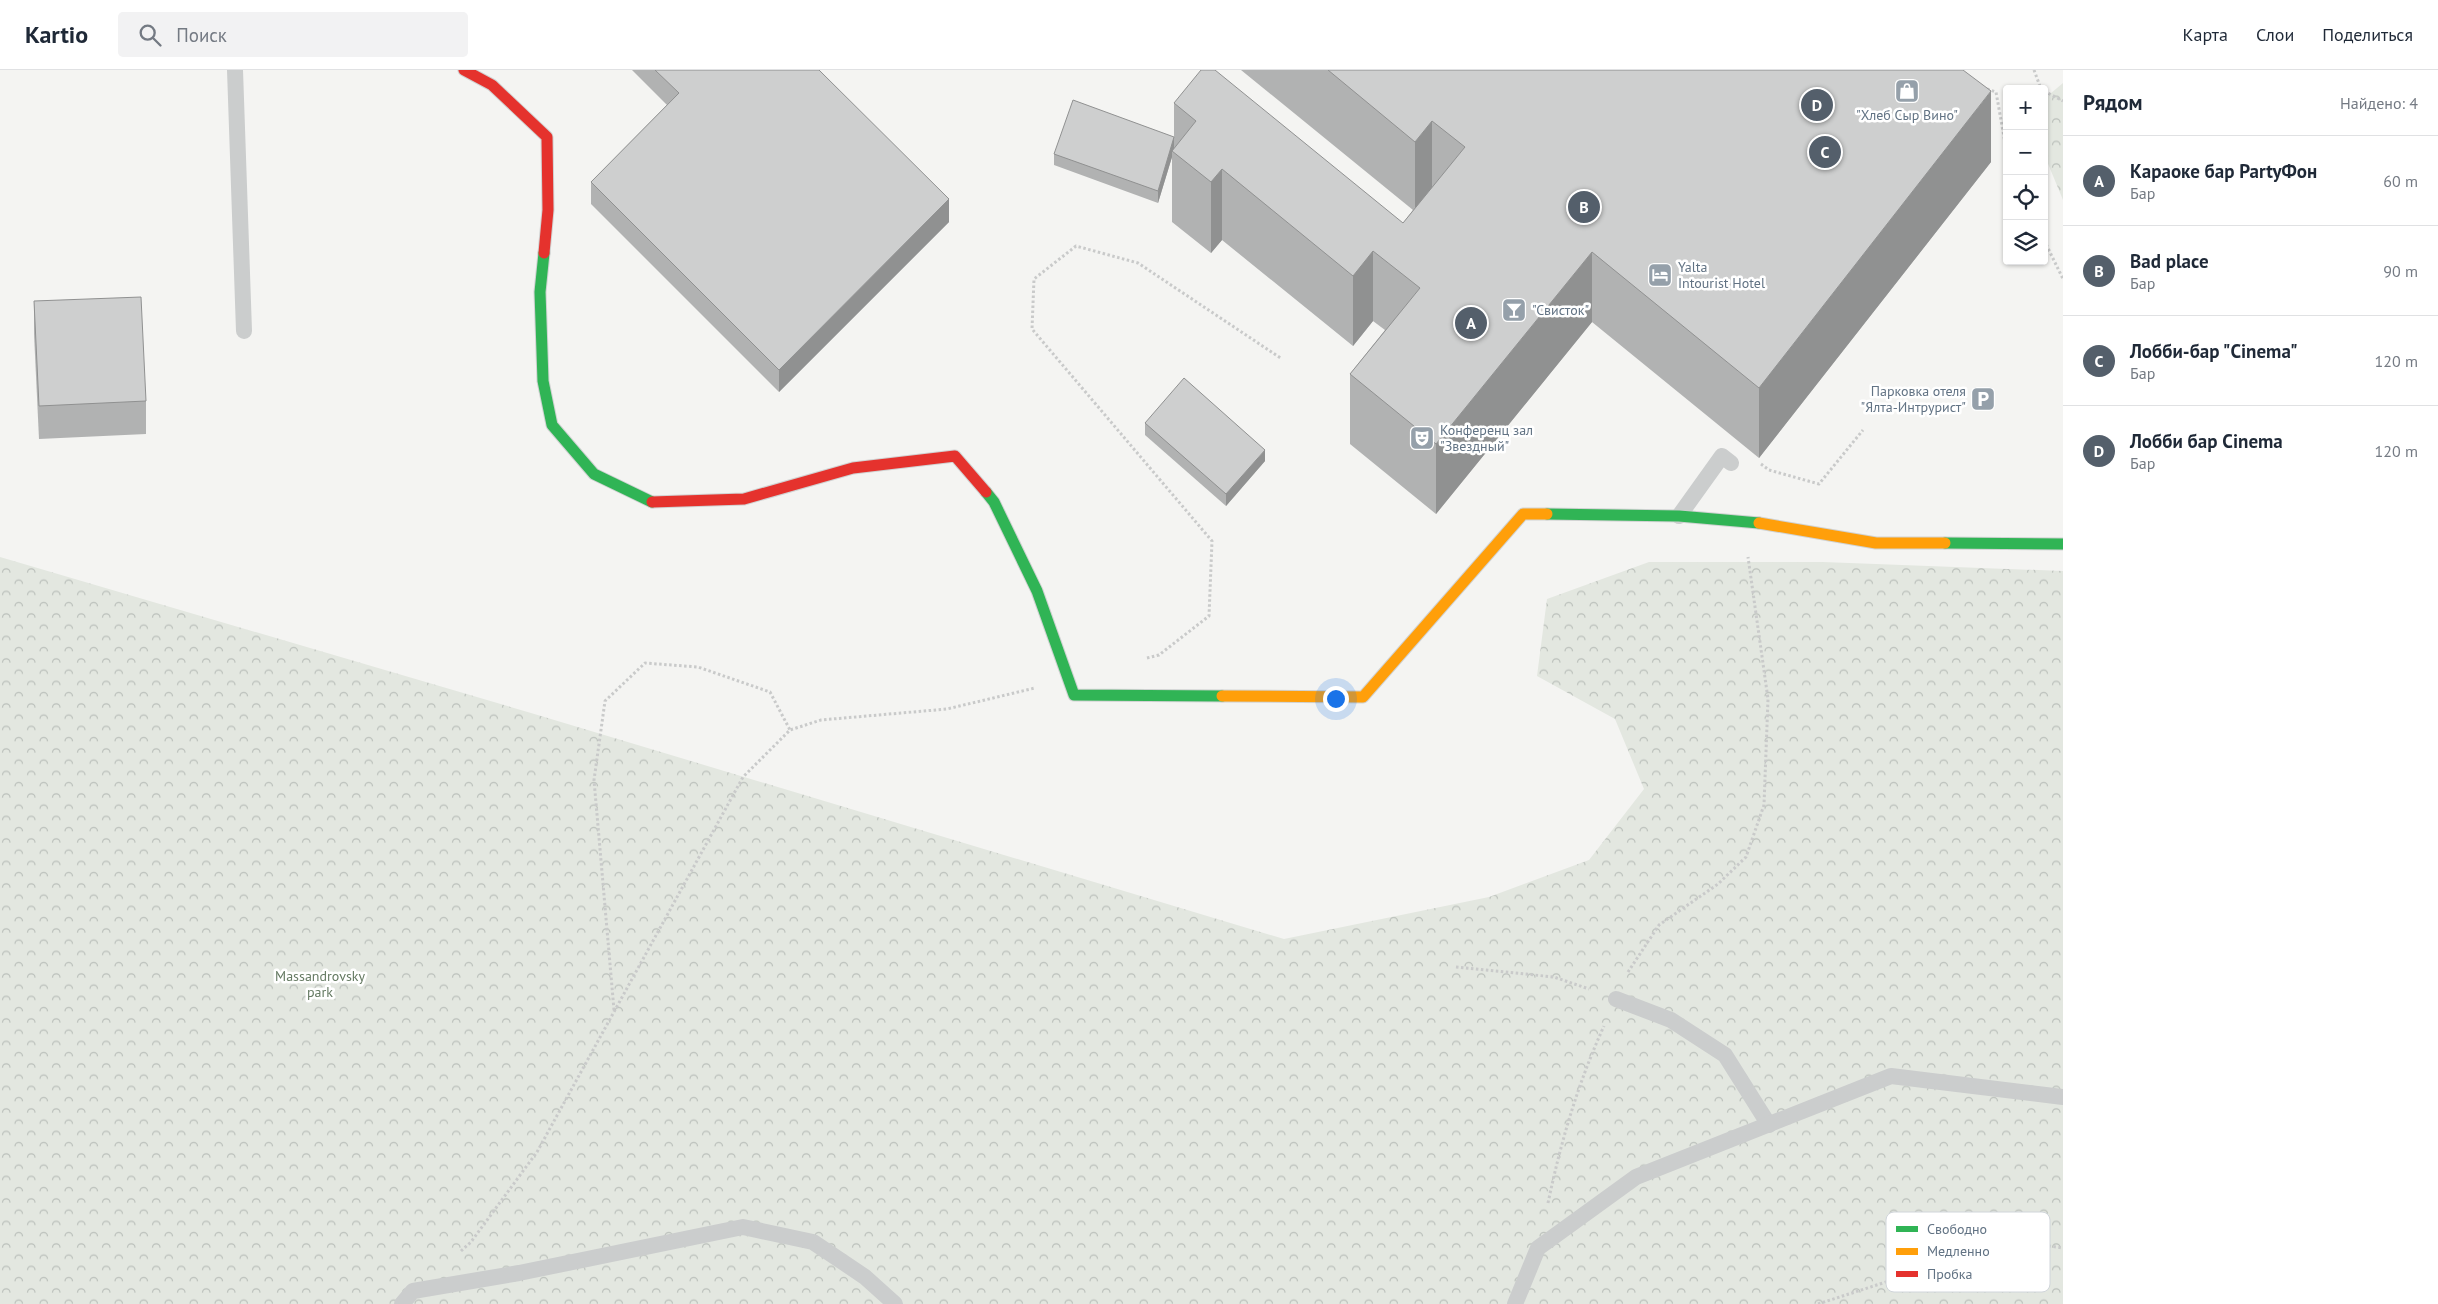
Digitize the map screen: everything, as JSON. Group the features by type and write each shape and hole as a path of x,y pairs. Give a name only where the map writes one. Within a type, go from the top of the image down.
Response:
{"street":[{"path":"464,70 492,85 547,138 548,210 540,292 543,381 552,425 594,474 653,503 744,499 853,468 955,456 994,502 1037,591 1074,695 1363,697 1523,514 1679,516 1778,525 1876,543 2063,544"}],"lane":[{"path":"235,70 244,331"},
{"path":"1679,516 1722,456 1731,463"},
{"path":"1616,998 1671,1020 1725,1055 1769,1125"},
{"path":"1515,1304 1538,1248 1636,1177 1891,1076 2063,1097"},
{"path":"402,1304 412,1291 519,1273 743,1227 813,1242 865,1277 895,1304"}],"path":[{"path":"2034,70 2040,85"},
{"path":"1979,86 1996,92 2003,131"},
{"path":"2048,93 2063,101"},
{"path":"1141,660 1159,655 1209,616 1212,541 1032,329 1034,279 1076,246 1138,263 1282,359"},
{"path":"2048,248 2063,279"},
{"path":"1731,463 1742,450 1770,470 1818,484 1863,430"},
{"path":"1538,1248 1558,1159 1582,1074 1624,979 1659,926 1718,884 1746,858 1764,805 1768,699 1743,522"},
{"path":"614,1010 594,780 605,701 645,663 698,667 770,692 790,730"},
{"path":"457,1254 471,1242 537,1152 743,777 790,730 820,720 947,709 1069,679"},
{"path":"1456,967 1554,977 1616,998"},
{"path":"2050,1246 2063,1248"},
{"path":"1818,1304 1886,1282"}],"green space":[{"path":"2063,83 2063,200 2048,164 2048,96"},
{"name":"Massandrovsky park","path":"0,557 531,713 1284,939 1489,897 1589,860 1644,789 1615,719 1537,676 1547,599 1649,562 1823,562 2063,571 2063,1304 0,1304"}],"building":[{"path":"655,70 819,70 949,199 779,370 591,182 679,93"},
{"name":"Yalta Intourist Hotel","path":"1201,70 1215,70 1403,223 1465,147 1432,121 1415,142 1328,70 1963,70 1991,91 1759,388 1592,252 1436,444 1350,374 1420,288 1373,251 1353,276 1222,169 1211,182 1172,151 1196,121 1174,103"},
{"path":"1073,100 1174,137 1158,191 1054,154"},
{"path":"141,297 146,401 39,406 34,301"},
{"path":"1184,378 1265,450 1226,494 1145,423"}],"traffic: fast":[{"path":"544,253 540,292 543,381 552,425 594,474 652,502"},
{"path":"986,492 994,502 1037,591 1074,695 1222,696"},
{"path":"1547,514 1679,516 1759,523"},
{"path":"1945,543 2063,544"}],"traffic: slow":[{"path":"1222,696 1363,697 1523,514 1547,514"},
{"path":"1759,523 1876,543 1945,543"}],"traffic: jam":[{"path":"464,70 492,85 547,137 548,210 544,253"},
{"path":"652,502 744,499 853,468 955,456 986,492"}],"place":[{"name":"\"Хлеб Сыр Вино\"","path":"1907,91"},
{"name":"Лобби бар Cinema","path":"1817,105"},
{"name":"Лобби-бар \"Cinema\"","path":"1825,152"},
{"name":"Bad place","path":"1584,207"},
{"name":"Yalta Intourist Hotel","path":"1660,275"},
{"name":"\"Свисток\"","path":"1514,310"},
{"name":"Караоке бар PartyФон","path":"1471,323"},
{"name":"Парковка отеля \"Ялта-Интрурист\"","path":"1983,399"},
{"name":"Конференц зал \"Звездный\"","path":"1422,438"}]}
